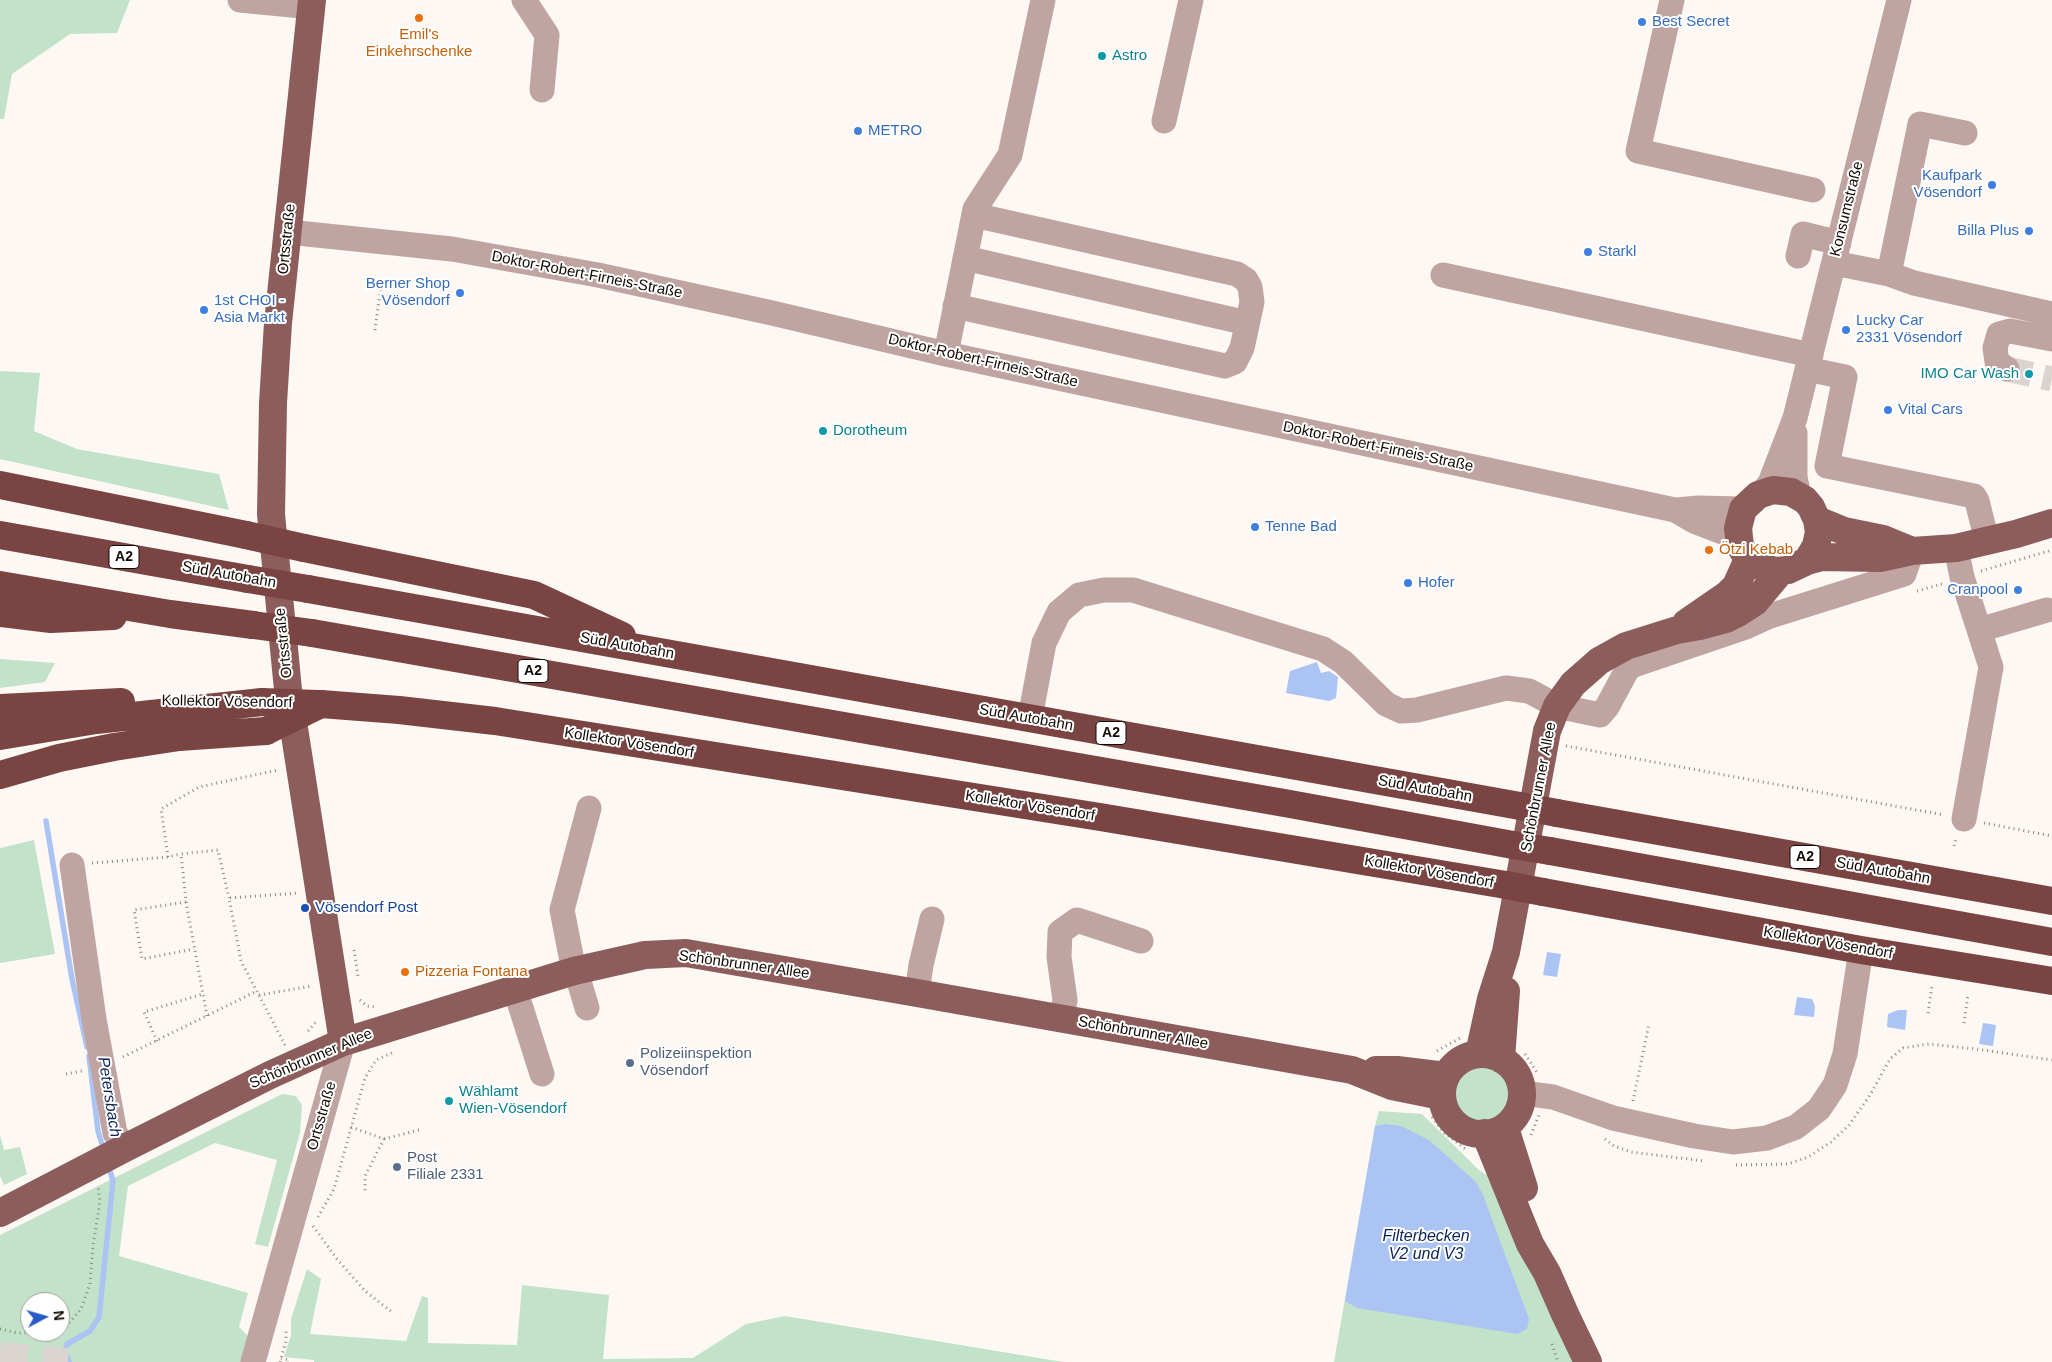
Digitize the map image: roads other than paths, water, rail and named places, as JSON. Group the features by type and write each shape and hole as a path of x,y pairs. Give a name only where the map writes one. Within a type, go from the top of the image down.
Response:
{"highway":[{"path":"0,485 534,595 655,651"},
{"name":"Süd Autobahn","path":"0,535 2052,901"},
{"name":"A2","path":"0,585 170,614 312,634 1290,804 2052,942"},
{"path":"0,613 51,619 170,614"},
{"name":"Kollektor Vösendorf","path":"0,708 104,702 262,702 399,710 495,721 1506,885 1861,950 2052,981"},
{"path":"0,736 96,720 262,702"},
{"path":"0,775 58,758 114,747 179,737 266,731 321,704"}],"main road":[{"name":"Ortsstraße","path":"312,4 288,232 273,403 271,514 288,690 343,1042"},
{"path":"1753,500 1783,490 1799,496 1811,506 1817,520 1818,538 1816,546 1807,561"},
{"name":"Schönbrunner Allee","path":"1677,630 1728,594 1736,586 1743,548 1738,523 1753,500"},
{"path":"1817,520 1844,531 1883,539 1912,551"},
{"path":"1743,548 1768,570 1781,571 1795,568 1807,561 1822,556 1880,558 1912,551 1956,548 2052,522"},
{"name":"Schönbrunner Allee","path":"1497,1044 1506,952 1547,730 1557,706 1573,684 1599,661 1626,646 1677,630 1726,619 1755,602 1781,571"},
{"name":"Schönbrunner Allee","path":"0,1213 108,1161 270,1075 343,1042 575,971 645,955 686,953 1352,1070 1392,1086 1428,1088"},
{"path":"1488,1139 1518,1111 1530,1094 1497,1044 1462,1059 1428,1088 1458,1126 1488,1139 1588,1362"}],"street":[{"path":"240,0 312,4"},
{"path":"524,0 547,35 542,90"},
{"path":"946,354 975,209 1010,155 1043,0"},
{"path":"1164,121 1191,0"},
{"path":"1672,0 1638,151 1813,190"},
{"name":"Konsumstraße","path":"1753,500 1770,483 1795,418 1899,0"},
{"path":"1889,274 1920,124 1965,133"},
{"path":"955,306 1225,366 1235,362 1242,348 1252,302 1250,287 1246,280 1237,274 974,215"},
{"name":"Doktor-Robert-Firneis-Straße","path":"288,232 452,249 598,275 946,354 1675,510 1753,500"},
{"path":"1798,256 1803,234 1836,253 1914,283 2052,314"},
{"path":"965,258 1247,323"},
{"path":"1443,275 1809,362 1845,377 1827,466 1974,496 1987,541"},
{"path":"2007,369 1997,362 1995,348 1999,334 2010,331 2052,339"},
{"name":"Konsumstraße","path":"1795,418 1795,469 1799,496"},
{"name":"Doktor-Robert-Firneis-Straße","path":"1675,510 1743,548"},
{"path":"1956,548 1962,577 1991,667 1964,819"},
{"path":"1030,718 1044,643 1059,612 1079,595 1104,590 1133,590 1323,649 1343,662 1386,704 1401,711 1417,710 1506,688 1529,691 1557,706 1600,715 1607,707 1628,668 1782,612 1904,574 1912,551"},
{"path":"1762,595 1780,607 1782,612"},
{"path":"1979,630 2047,610"},
{"path":"587,1008 575,971 562,910 589,808"},
{"path":"72,865 94,1019 115,1133 108,1161"},
{"path":"917,993 921,965 932,919"},
{"path":"1062,1019 1065,1000 1059,957 1060,932 1077,920 1141,941"},
{"path":"1530,1094 1553,1097 1629,1122 1733,1142 1767,1138 1796,1127 1819,1109 1835,1085 1846,1054 1861,950"},
{"path":"515,989 542,1074"},
{"name":"Ortsstraße","path":"253,1362 343,1042"}],"water":[{"path":"1317,662 1321,673 1329,671 1338,677 1336,698 1329,701 1286,693 1290,671"},
{"path":"1547,952 1561,954 1557,977 1543,975"},
{"path":"1797,997 1812,999 1815,1006 1814,1017 1794,1015"},
{"path":"1898,1010 1907,1010 1905,1030 1887,1027 1888,1014"},
{"path":"1983,1023 1996,1025 1993,1046 1979,1044"},
{"name":"Filterbecken V2 und V3","path":"1385,1124 1401,1126 1429,1140 1476,1182 1483,1195 1529,1319 1527,1329 1517,1334 1357,1308 1345,1301 1375,1126"}],"waterway":[{"name":"Petersbach","path":"46,821 72,979 87,1047"},
{"name":"Petersbach","path":"89,1056 98,1131 104,1151"},
{"name":"Petersbach","path":"69,1362 65,1351 67,1344 90,1331 99,1317 113,1181 108,1164"}],"tunnel":[{"path":"2007,369 2052,379"},
{"path":"0,1356 68,1362"}],"place":[{"name":"Emil's Einkehrschenke","path":"419,18"},
{"name":"Best Secret","path":"1642,22"},
{"name":"Astro","path":"1102,56"},
{"name":"METRO","path":"858,131"},
{"name":"Kaufpark Vösendorf","path":"1992,185"},
{"name":"Billa Plus","path":"2029,231"},
{"name":"Starkl","path":"1588,252"},
{"name":"Berner Shop Vösendorf","path":"460,293"},
{"name":"1st CHOI - Asia Markt","path":"204,310"},
{"name":"Lucky Car 2331 Vösendorf","path":"1846,330"},
{"name":"IMO Car Wash","path":"2029,374"},
{"name":"Vital Cars","path":"1888,410"},
{"name":"Dorotheum","path":"823,431"},
{"name":"Tenne Bad","path":"1255,527"},
{"name":"Ötzi Kebab","path":"1709,550"},
{"name":"Hofer","path":"1408,583"},
{"name":"Cranpool","path":"2018,590"},
{"name":"Vösendorf Post","path":"305,908"},
{"name":"Pizzeria Fontana","path":"405,972"},
{"name":"Polizeiinspektion Vösendorf","path":"630,1063"},
{"name":"Wählamt Wien-Vösendorf","path":"449,1101"},
{"name":"Post Filiale 2331","path":"397,1167"}]}
